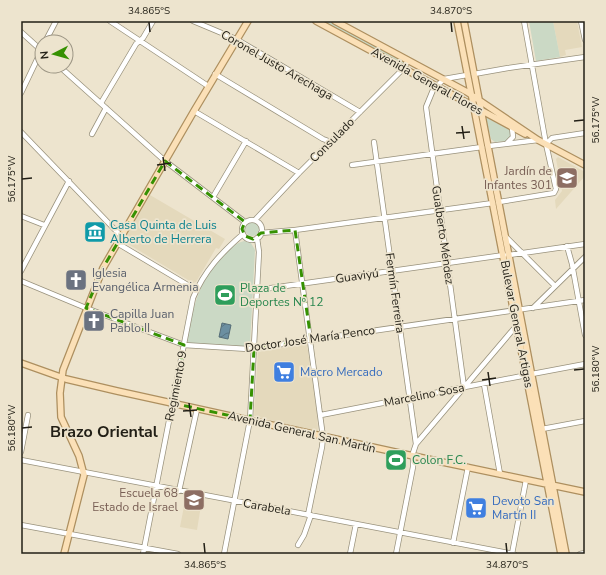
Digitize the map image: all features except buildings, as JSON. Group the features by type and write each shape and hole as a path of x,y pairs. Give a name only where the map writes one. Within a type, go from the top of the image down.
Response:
{"main road":[{"name":"Avenida General Flores","path":"316,21 437,85 512,128 585,165"},
{"name":"Avenida General Flores","path":"335,21 475,97 538,140"},
{"name":"Bulevar General Artigas","path":"457,21 467,74 478,109 482,147 505,236 506,255"},
{"name":"Bulevar General Artigas","path":"464,21 474,74 475,97"},
{"path":"64,554 84,472 79,456 61,417 61,378 63,370 86,308 103,268 215,74 247,22"},
{"name":"Bulevar General Artigas","path":"466,68 470,76 484,138 489,146 496,202 506,255 550,485 566,554"},
{"name":"Bulevar General Artigas","path":"517,310 517,325 542,429 561,554"},
{"name":"Avenida General San Martín","path":"21,363 61,378 323,437 585,492"}],"street":[{"path":"50,34 56,21"},
{"path":"110,21 208,86"},
{"path":"101,103 136,44 143,38 153,21"},
{"name":"Coronel Justo Arechaga","path":"193,21 236,39 360,112"},
{"path":"261,233 295,230 554,194 556,189 546,144 524,21"},
{"path":"581,21 585,40"},
{"path":"21,32 34,43"},
{"path":"474,74 585,57"},
{"name":"Consulado","path":"255,220 299,173 404,68 408,60"},
{"path":"21,93 34,66"},
{"path":"68,74 165,160 245,222"},
{"path":"215,74 323,139 331,142"},
{"path":"437,85 444,80 467,74"},
{"name":"Gualberto Méndez","path":"437,85 426,107 464,388"},
{"path":"92,134 106,108"},
{"path":"194,111 299,173"},
{"path":"506,144 513,137 512,128"},
{"path":"21,132 121,236"},
{"path":"546,144 552,138 585,133"},
{"path":"489,146 538,140"},
{"path":"213,197 246,141"},
{"name":"Fermín Ferreira","path":"374,142 416,444"},
{"path":"352,165 482,147"},
{"path":"21,271 44,225 69,181"},
{"path":"21,216 44,225"},
{"path":"255,220 260,224 262,229 261,233 257,238 246,238 243,234 242,227 245,222 255,220"},
{"path":"295,230 323,437 310,515 304,535 298,545"},
{"name":"Regimiento 9","path":"143,554 190,312 196,290 217,259 243,234"},
{"path":"505,236 555,286"},
{"path":"224,554 250,420 259,252 257,238"},
{"path":"117,243 196,290"},
{"name":"Guaviyú","path":"257,290 585,244"},
{"path":"566,246 573,269 585,335"},
{"path":"533,308 585,257"},
{"name":"Doctor José María Penco","path":"21,281 86,308 184,345 254,349 399,326 585,300"},
{"path":"396,554 413,467 413,450 416,444 517,325"},
{"name":"Marcelino Sosa","path":"321,415 585,364"},
{"path":"484,384 500,474"},
{"path":"179,491 197,409"},
{"path":"21,452 28,415"},
{"path":"542,429 585,421"},
{"name":"Carabela","path":"21,460 513,554"},
{"path":"453,543 468,467"},
{"path":"513,554 526,480"},
{"path":"350,554 356,524"},
{"path":"21,525 178,554"},
{"path":"580,554 585,553"}],"highlighted area":[{"path":"165,161 245,222 242,229 245,236 253,239 261,233 295,230 311,340 254,349 250,420 172,403 184,345 86,308 103,268"}],"shaded area":[{"path":"553,21 577,21 582,47 565,50 566,55 560,57"},
{"path":"558,157 585,172 585,176 556,209 555,200 562,191 556,159"},
{"path":"150,195 225,239 219,249 216,248 196,282 193,283 123,241"},
{"name":"Macro Mercado","path":"307,344 317,413 318,432 254,416 258,352"},
{"path":"186,496 202,499 197,530 180,527"}],"green space":[{"path":"323,21 330,21 403,60 403,63 401,63"},
{"path":"529,21 553,21 560,57 536,61"},
{"path":"487,118 510,130 512,135 507,141 495,142 491,139"},
{"path":"249,222 255,222 259,226 259,232 255,236 249,236 245,232 245,226"},
{"name":"Plaza de Deportes Nº 12","path":"244,241 251,243 255,250 250,345 248,347 188,343 187,340 192,316 198,294 203,284 215,264 231,248"}],"water":[{"path":"222,323 231,325 228,339 219,337"}],"place":[{"name":"Jardín de Infantes 301","path":"567,178"},
{"name":"Casa Quinta de Luis Alberto de Herrera","path":"95,232"},
{"name":"Iglesia Evangélica Armenia","path":"76,280"},
{"name":"Plaza de Deportes Nº 12","path":"225,295"},
{"name":"Capilla Juan Pablo II","path":"94,321"},
{"name":"Macro Mercado","path":"284,372"},
{"name":"Colon F.C.","path":"396,460"},
{"name":"Escuela 68 Estado de Israel","path":"194,500"},
{"name":"Devoto San Martín II","path":"476,508"}],"district":[{"name":"Brazo Oriental","path":"104,431"}]}
